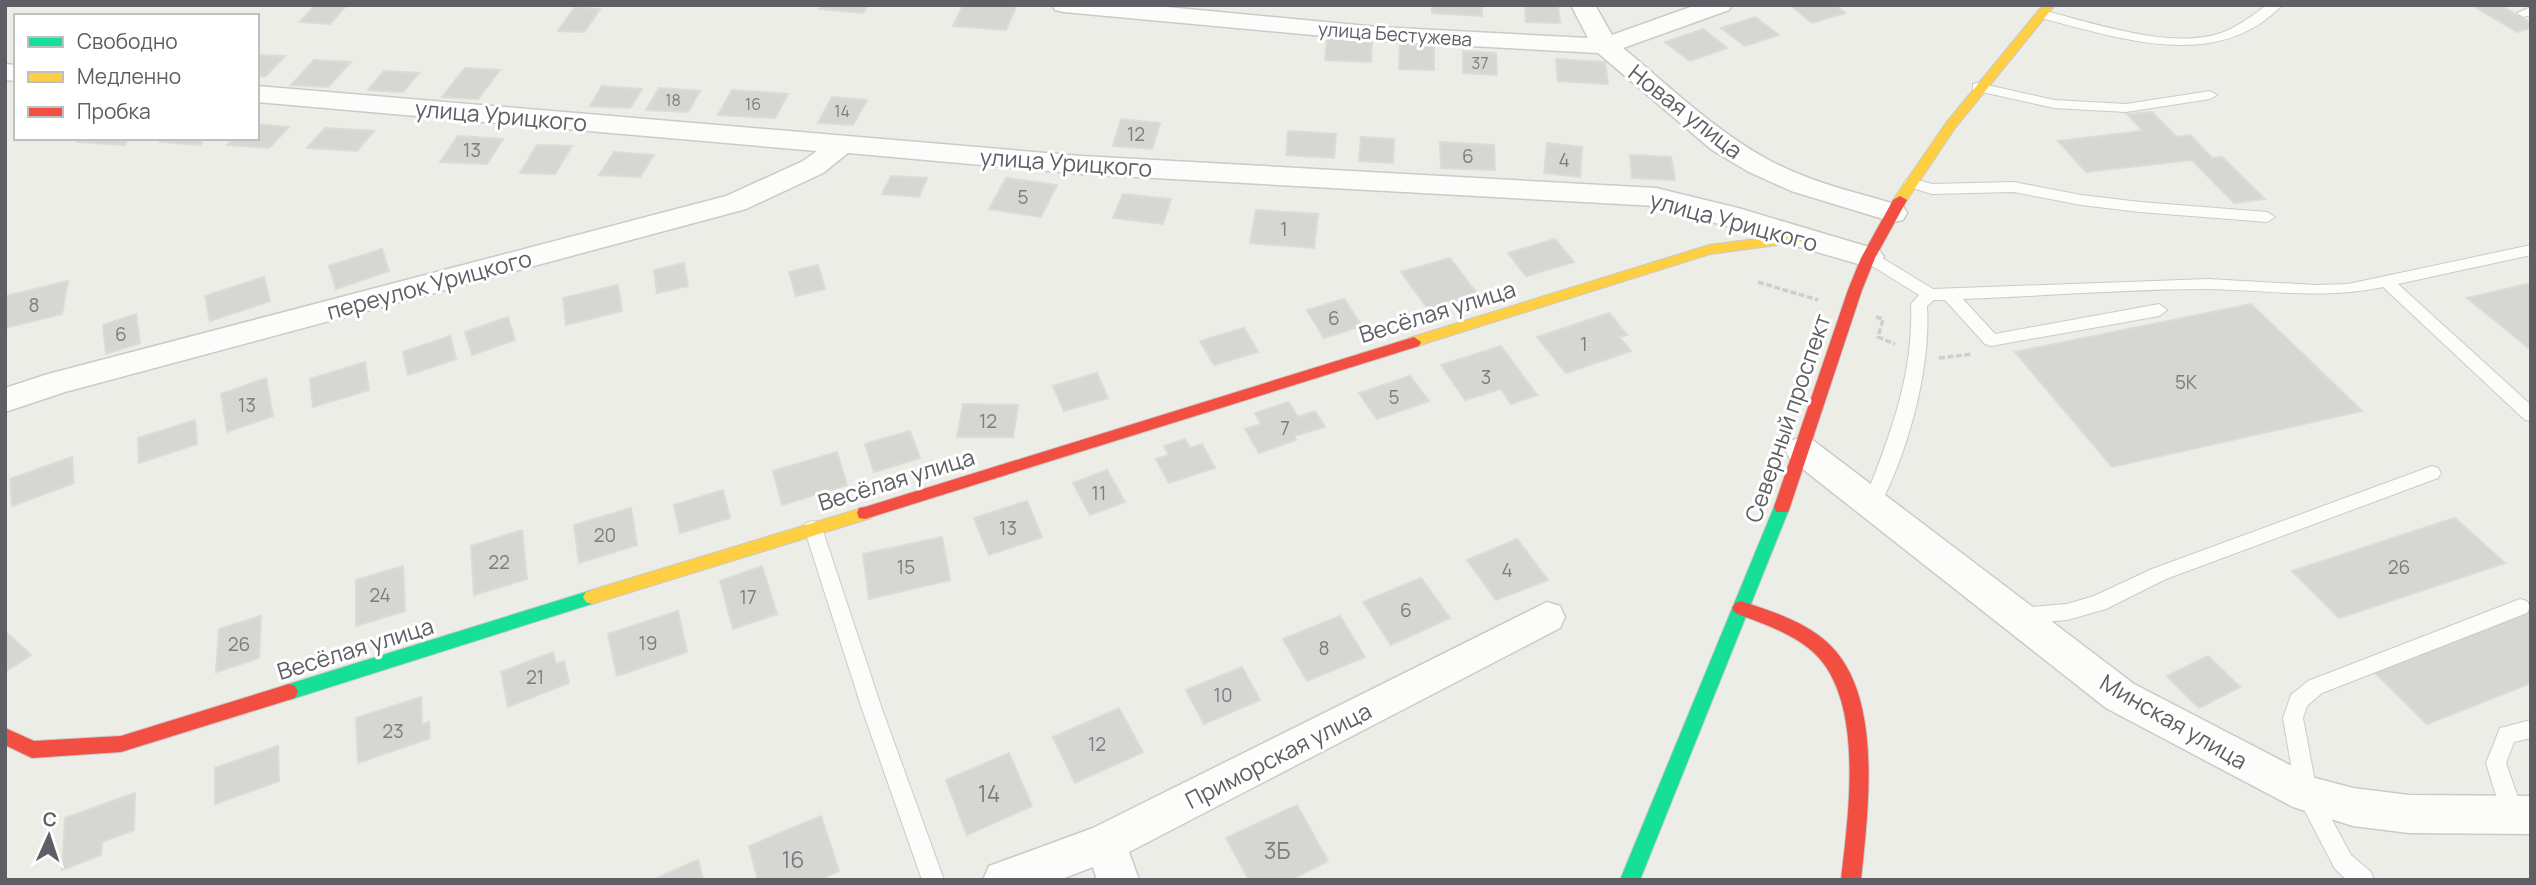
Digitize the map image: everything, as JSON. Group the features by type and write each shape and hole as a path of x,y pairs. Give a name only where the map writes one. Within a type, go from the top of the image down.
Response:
{"street":[{"name":"улица Бестужева","path":"1064,5 1378,34 1605,46 1720,5"},
{"name":"Новая улица","path":"1583,5 1605,46 1722,144 1759,166 1801,185 1894,213"},
{"name":"Северный проспект","path":"1630,880 1665,787 1779,517 1869,257 1911,183 1979,87 2045,10"},
{"name":"улица Урицкого","path":"259,94 1095,165 1656,197 1728,215 1869,257"},
{"name":"переулок Урицкого","path":"5,400 59,382 736,203 813,167 842,145"},
{"name":"Весёлая улица","path":"5,736 32,750 121,744 1709,250 1802,238"},
{"name":"Минская улица","path":"1802,450 2120,695 2307,794 2353,807 2409,814 2522,815"},
{"path":"1741,608 1787,627 1811,641 1830,657 1845,683 1853,717 1857,761 1856,843 1851,880"},
{"name":"Приморская улица","path":"1004,880 1111,862 1547,617"}],"lane":[{"path":"2045,10 2124,34 2191,40 2217,39 2234,33 2276,5"},
{"path":"1979,87 2054,104 2114,107 2210,95"},
{"path":"1911,183 1932,189 2014,187 2128,205 2267,217"},
{"path":"1872,504 1897,440 1915,373 1922,332 1919,304 1930,295 2208,284 2315,290 2348,289 2531,250"},
{"path":"1869,257 1902,275 1930,295"},
{"path":"2387,282 2531,415"},
{"path":"1949,294 1991,340 2159,310"},
{"path":"2017,616 2067,612 2099,603 2159,574 2432,473"},
{"path":"813,528 872,709 933,880"},
{"path":"2363,880 2343,863 2307,794 2293,718 2298,701 2315,687 2520,607"},
{"path":"2522,815 2496,763 2507,735 2531,729"}],"building":[{"path":"315,5 347,5 330,24 300,22"},
{"path":"822,5 868,5 863,13 819,9"},
{"path":"963,5 1016,7 1006,30 953,26"},
{"path":"1432,5 1482,5 1482,16 1432,13"},
{"path":"1525,5 1558,5 1560,23 1526,22"},
{"path":"1790,5 1835,5 1845,13 1812,23"},
{"path":"2472,5 2500,5 2531,23 2531,28 2517,32"},
{"path":"575,7 600,9 584,32 558,31"},
{"path":"1755,17 1779,35 1745,46 1721,28"},
{"path":"1703,29 1727,48 1690,61 1665,42"},
{"path":"1327,38 1372,41 1371,62 1325,60"},
{"path":"1400,44 1434,46 1434,70 1399,69"},
{"path":"1463,51 1496,53 1497,75 1463,73"},
{"path":"259,55 285,56 266,76 259,76"},
{"path":"1556,59 1605,62 1608,84 1558,81"},
{"path":"314,60 351,62 328,87 291,85"},
{"path":"465,68 500,70 478,99 442,97"},
{"path":"384,71 419,73 403,92 368,90"},
{"path":"602,86 642,89 630,108 590,106"},
{"path":"659,88 700,91 688,112 646,110"},
{"path":"732,90 788,94 775,118 718,115"},
{"path":"832,97 867,100 853,125 818,123"},
{"path":"2152,112 2177,137 2190,135 2212,158 2222,157 2265,199 2234,203 2192,160 2086,172 2058,141 2143,131 2127,114"},
{"path":"1121,119 1160,123 1152,149 1113,146"},
{"path":"259,124 289,127 269,148 227,145 232,140 259,140"},
{"path":"325,128 374,131 357,151 307,148"},
{"path":"1288,131 1336,134 1334,158 1286,155"},
{"path":"458,136 503,139 487,164 440,162"},
{"path":"1361,137 1394,139 1393,163 1359,161"},
{"path":"79,140 128,140 124,145 77,142"},
{"path":"162,140 204,140 200,145 160,142"},
{"path":"1440,142 1494,145 1495,170 1441,168"},
{"path":"1547,143 1582,147 1580,177 1544,173"},
{"path":"537,145 572,146 555,174 520,173"},
{"path":"614,152 654,155 640,177 599,175"},
{"path":"1630,155 1671,157 1675,180 1632,178"},
{"path":"891,176 927,178 919,197 882,194"},
{"path":"1006,178 1057,185 1041,217 989,209"},
{"path":"1123,194 1171,199 1163,224 1113,218"},
{"path":"1256,210 1318,214 1314,248 1250,243"},
{"path":"1555,239 1574,262 1526,276 1508,253"},
{"path":"382,249 389,271 336,289 329,266"},
{"path":"1450,258 1478,295 1429,310 1401,272"},
{"path":"684,263 688,286 657,293 654,270"},
{"path":"818,265 825,289 796,296 789,272"},
{"path":"264,277 270,301 210,321 205,296"},
{"path":"68,281 62,314 5,328 5,296"},
{"path":"2531,283 2531,350 2467,298"},
{"path":"618,285 622,311 566,325 563,298"},
{"path":"1344,299 1362,326 1324,338 1307,310"},
{"path":"2251,304 2362,411 2112,467 2015,352"},
{"path":"1609,313 1627,335 1619,337 1631,351 1566,373 1537,337"},
{"path":"136,314 140,343 106,354 103,325"},
{"path":"508,317 515,340 472,355 465,332"},
{"path":"1244,328 1258,352 1214,365 1200,341"},
{"path":"450,336 456,359 408,375 403,352"},
{"path":"1501,346 1537,395 1511,404 1501,389 1465,400 1441,365"},
{"path":"365,362 369,390 313,407 310,379"},
{"path":"1097,373 1108,398 1064,411 1053,386"},
{"path":"1410,376 1429,401 1377,419 1359,393"},
{"path":"266,378 273,416 227,432 221,394"},
{"path":"1289,402 1298,417 1315,411 1325,427 1294,436 1296,440 1259,453 1245,429 1261,424 1255,413"},
{"path":"963,404 1018,405 1013,437 957,437"},
{"path":"195,420 197,444 139,463 138,438"},
{"path":"910,431 920,458 874,472 865,444"},
{"path":"1185,439 1190,448 1202,444 1215,468 1169,483 1156,459 1169,455 1164,446"},
{"path":"837,452 847,485 782,505 773,471"},
{"path":"72,457 74,483 12,506 10,479"},
{"path":"1107,470 1125,502 1090,515 1073,483"},
{"path":"723,490 730,518 680,533 674,505"},
{"path":"1027,501 1042,537 989,555 974,518"},
{"path":"631,508 637,545 579,563 574,525"},
{"path":"2455,518 2505,563 2339,618 2292,571"},
{"path":"522,530 527,579 474,595 471,546"},
{"path":"942,537 950,580 869,599 863,554"},
{"path":"1517,539 1548,580 1496,600 1467,560"},
{"path":"403,566 405,611 356,626 356,580"},
{"path":"762,566 777,614 733,629 720,581"},
{"path":"1421,578 1450,618 1391,645 1363,602"},
{"path":"678,611 687,652 617,676 608,634"},
{"path":"2531,611 2531,683 2427,724 2373,671"},
{"path":"261,616 259,658 216,672 219,629"},
{"path":"1340,616 1365,657 1307,681 1283,639"},
{"path":"5,631 31,655 5,672"},
{"path":"553,652 556,664 564,661 569,683 508,707 501,672"},
{"path":"2208,656 2240,687 2199,708 2167,676"},
{"path":"1242,667 1260,700 1204,724 1186,690"},
{"path":"421,697 422,725 429,722 430,738 358,763 356,718"},
{"path":"1119,708 1143,752 1075,783 1053,737"},
{"path":"278,746 279,781 215,804 215,768"},
{"path":"1009,753 1032,806 967,835 946,780"},
{"path":"135,793 134,830 102,842 101,855 62,870 65,818"},
{"path":"1297,805 1328,861 1290,880 1249,880 1226,838"},
{"path":"821,816 839,871 819,880 758,880 749,846"},
{"path":"698,860 703,880 652,880"}],"traffic: fast":[{"path":"1630,880 1782,507"},
{"path":"289,692 592,597"}],"traffic: slow":[{"path":"1900,200 1950,126 2049,5"},
{"path":"1414,342 1709,250 1802,238"},
{"path":"592,597 865,513"}],"traffic: jam":[{"path":"1782,507 1855,290 1868,258 1900,200"},
{"path":"865,513 1414,342"},
{"path":"1741,608 1811,639 1829,656 1842,678 1851,704 1858,764 1851,880"},
{"path":"5,736 32,750 121,744 289,692"}]}
